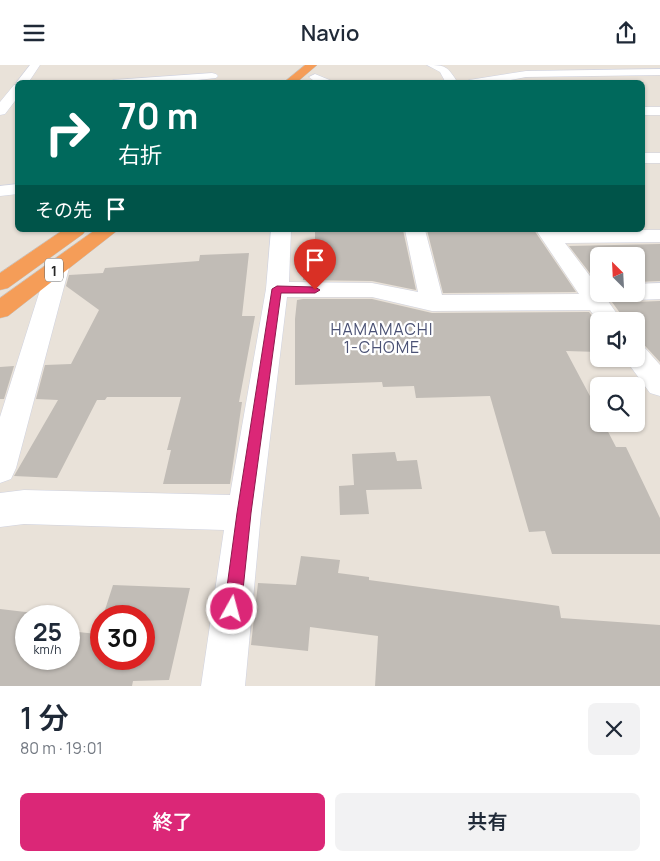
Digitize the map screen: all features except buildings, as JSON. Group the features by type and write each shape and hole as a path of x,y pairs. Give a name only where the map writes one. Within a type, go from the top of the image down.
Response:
{"highway":[{"path":"294,80 310,71"},
{"name":"1","path":"0,283 71,232"},
{"name":"1","path":"0,310 105,232"}],"street":[{"path":"23,80 35,65"},
{"path":"198,65 215,79"},
{"path":"432,65 444,70 450,80"},
{"path":"310,71 324,80"},
{"path":"488,80 526,74 660,72"},
{"path":"114,80 215,79"},
{"path":"0,91 15,88"},
{"path":"0,111 15,91"},
{"path":"645,111 660,111"},
{"path":"645,158 660,158"},
{"path":"0,191 15,189"},
{"path":"223,686 244,513 277,289 281,232"},
{"path":"415,232 432,303"},
{"path":"548,233 660,236"},
{"path":"548,233 590,291"},
{"path":"0,468 58,267"},
{"path":"277,289 372,290 432,303 590,296"},
{"path":"645,291 660,291"},
{"path":"0,511 24,507 244,513"}],"district":[{"name":"HAMAMACHI 1-CHOME","path":"382,338"}],"route":[{"path":"232,609 277,289 315,290"}]}
